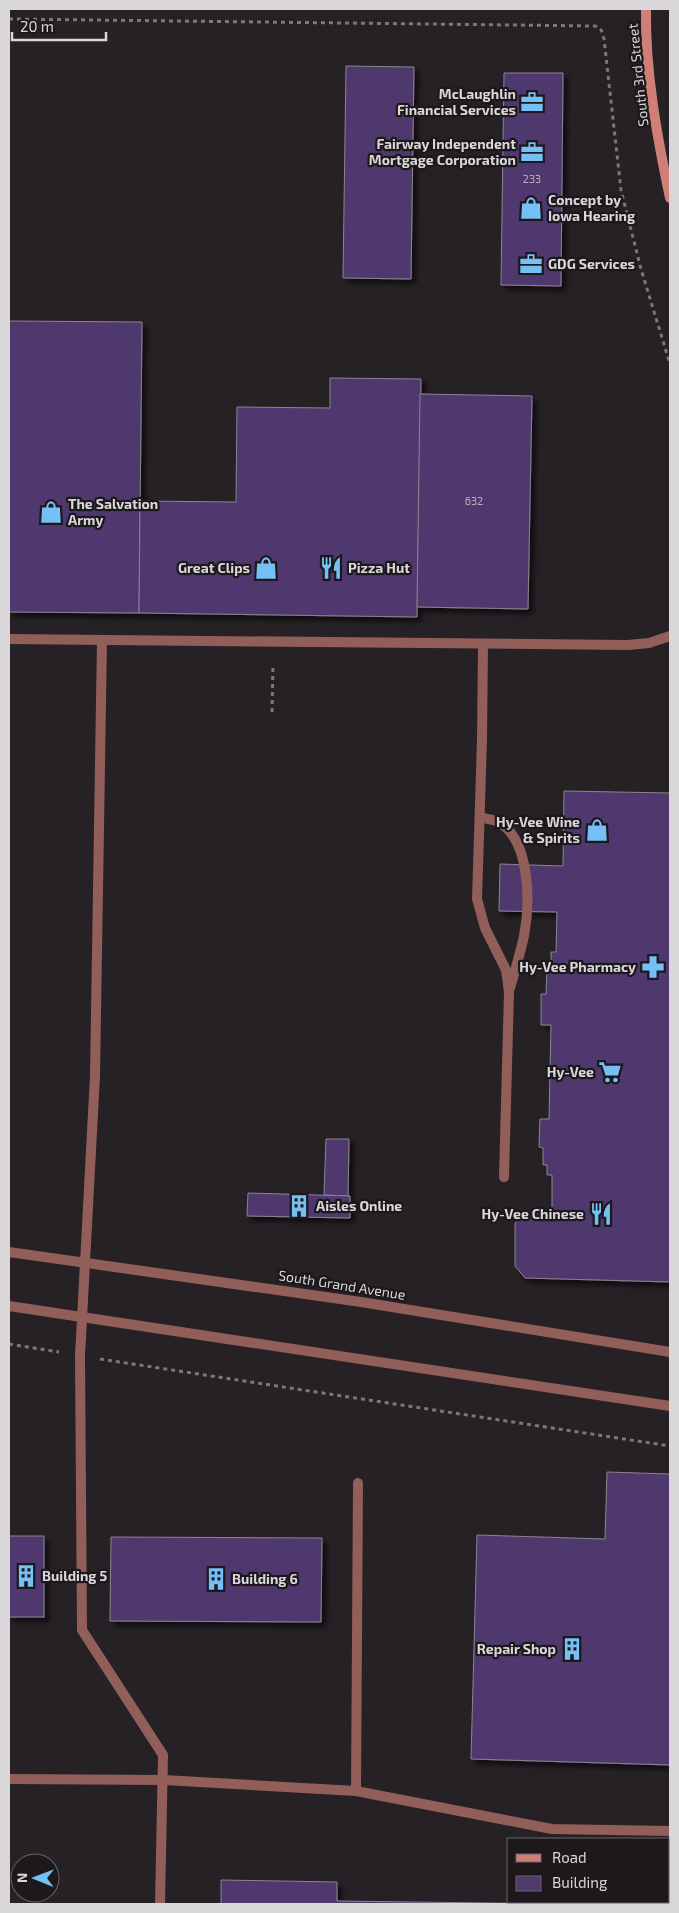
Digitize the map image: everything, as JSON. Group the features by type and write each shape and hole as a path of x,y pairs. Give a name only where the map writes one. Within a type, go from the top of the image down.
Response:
{"main road":[{"name":"South 3rd Street","path":"646,9 650,82 670,198"}],"street":[{"path":"9,640 628,645 649,643 670,636"},
{"path":"102,640 95,1076 80,1356 82,1630 163,1755 164,1780 160,1904"},
{"path":"483,644 477,899 485,928 506,970 509,992 504,1177"},
{"path":"480,817 499,822 510,832 515,838 524,859 526,898 524,934 509,992"},
{"name":"South Grand Avenue","path":"9,1252 361,1302 670,1352"},
{"path":"9,1306 670,1406"},
{"path":"356,1791 358,1483"},
{"path":"9,1779 164,1780 356,1791 552,1829 670,1831"}],"path":[{"path":"9,19 469,23 599,27 604,39 621,190 641,269 670,364"},
{"path":"272,712 273,665"},
{"path":"9,1344 49,1350"},
{"path":"106,1360 670,1446"}],"building":[{"path":"346,66 414,67 411,279 343,278"},
{"path":"504,73 563,73 561,286 501,285"},
{"path":"9,321 142,322 139,613 9,612"},
{"path":"330,378 421,379 417,617 139,613 140,501 236,502 237,407 330,408"},
{"path":"420,394 532,396 528,609 417,607"},
{"name":"Hy-Vee","path":"564,791 670,793 670,1282 525,1278 515,1266 515,1223 524,1212 552,1213 552,1175 547,1175 547,1165 543,1165 543,1148 539,1147 540,1119 549,1119 551,1025 541,1025 541,994 546,994 547,968 551,968 551,952 556,952 557,912 499,911 500,864 563,866"},
{"path":"326,1139 349,1139 348,1196 324,1195"},
{"name":"Aisles Online","path":"248,1193 350,1196 350,1218 247,1216"},
{"name":"Repair Shop","path":"607,1472 670,1474 670,1765 471,1759 477,1535 605,1539"},
{"name":"Building 5","path":"9,1536 44,1536 44,1617 9,1617"},
{"name":"Building 6","path":"111,1537 322,1538 321,1622 110,1621"},
{"path":"221,1880 337,1882 337,1901 564,1904 221,1904"},
{"path":"582,1903 655,1903 655,1904"}],"place":[{"name":"McLaughlin Financial Services","path":"532,102"},
{"name":"Fairway Independent Mortgage Corporation","path":"532,152"},
{"name":"Concept by Iowa Hearing","path":"531,208"},
{"name":"GDG Services","path":"531,264"},
{"name":"The Salvation Army","path":"51,512"},
{"name":"Great Clips","path":"266,568"},
{"name":"Pizza Hut","path":"331,568"},
{"name":"Hy-Vee Wine & Spirits","path":"597,830"},
{"name":"Hy-Vee Pharmacy","path":"653,967"},
{"name":"Hy-Vee","path":"610,1072"},
{"name":"Aisles Online","path":"299,1206"},
{"name":"Hy-Vee Chinese","path":"601,1214"},
{"name":"Building 5","path":"26,1576"},
{"name":"Building 6","path":"216,1579"},
{"name":"Repair Shop","path":"572,1649"}]}
